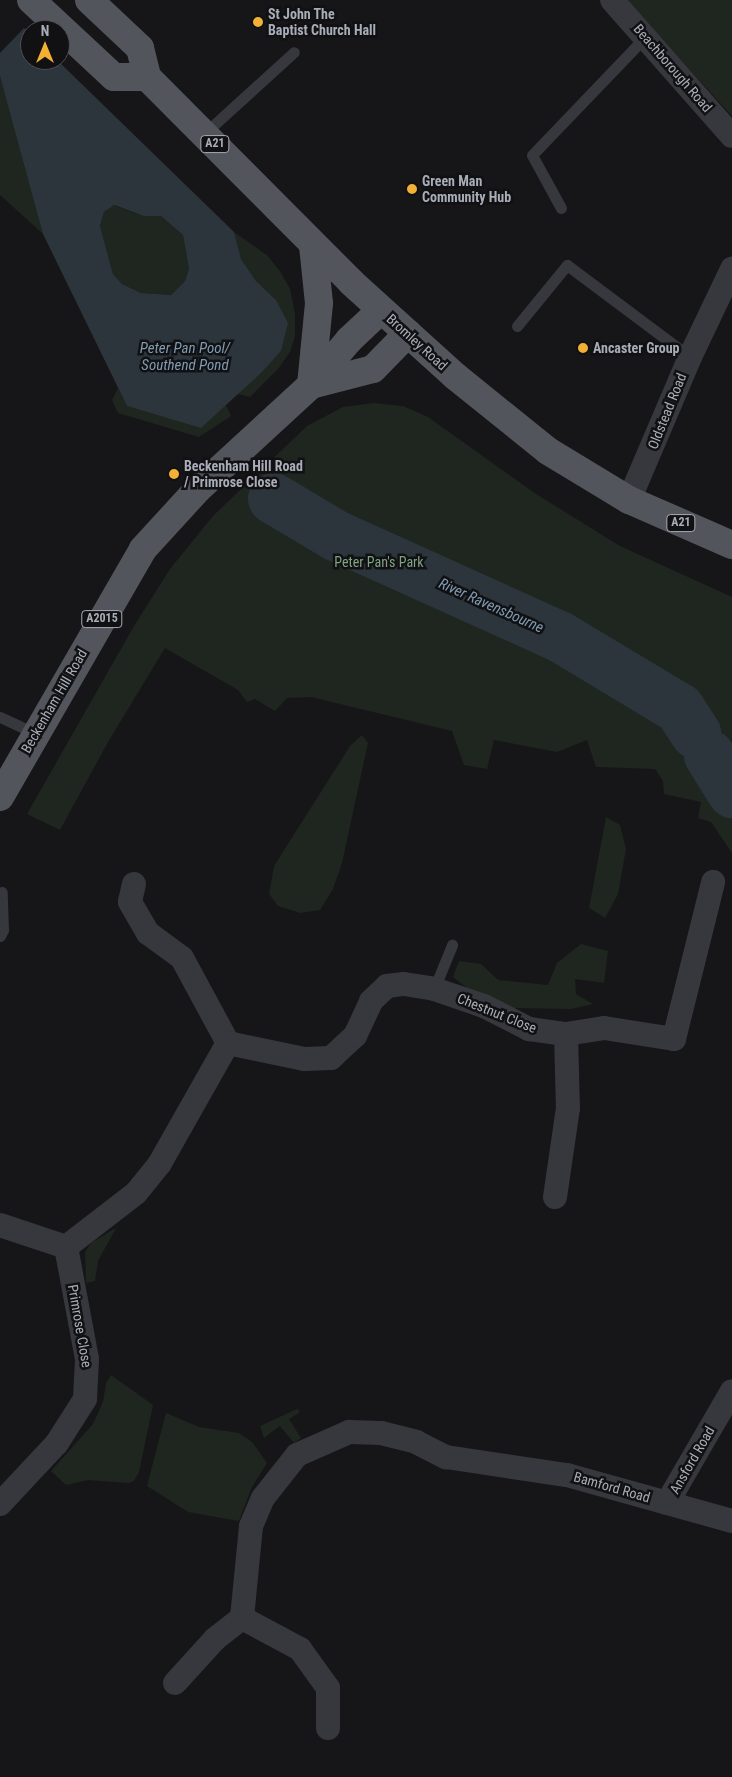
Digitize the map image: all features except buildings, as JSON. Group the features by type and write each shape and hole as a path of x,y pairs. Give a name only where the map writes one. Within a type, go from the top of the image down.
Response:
{"main road":[{"path":"31,0 114,77 147,77 140,48 89,0"},
{"name":"Bromley Road","path":"147,77 313,246 381,310 456,376 548,450 629,500 732,545"},
{"path":"311,385 319,302 313,246"},
{"name":"Beckenham Hill Road","path":"0,797 35,733 143,549 198,489 311,385 350,340 381,310"},
{"name":"Beckenham Hill Road","path":"311,385 373,369 408,333"}],"street":[{"name":"Beachborough Road","path":"612,0 646,36 732,136"},
{"name":"Oldstead Road","path":"629,500 690,357 730,276"},
{"name":"Chestnut Close","path":"228,1044 304,1059 331,1058 355,1036 371,1001 387,986 404,984 434,989 484,1006 529,1029 566,1034 604,1028 674,1039 713,882"},
{"path":"0,1226 66,1246 136,1193 160,1163 228,1044 182,958 148,933 134,910 130,902 134,884"},
{"path":"556,1197 568,1108 566,1034"},
{"name":"Primrose Close","path":"0,1504 57,1443 85,1399 88,1359 66,1246"},
{"name":"Ansford Road","path":"667,1503 732,1391"},
{"name":"Bamford Road","path":"242,1618 251,1526 263,1498 297,1455 350,1432 382,1433 416,1442 446,1457 490,1465 567,1474 732,1521"},
{"path":"175,1683 215,1639 242,1618 300,1649 328,1688 328,1728"}],"lane":[{"path":"561,208 532,156 646,36"},
{"path":"204,134 294,52"},
{"path":"516,326 567,265 690,357"},
{"path":"0,717 35,733"},
{"path":"0,936 3,930 2,892"},
{"path":"434,989 452,945"}],"green space":[{"path":"626,0 732,0 732,116"},
{"path":"0,76 19,140 43,234 0,195"},
{"path":"113,205 137,214 161,216 183,235 189,269 185,281 171,295 141,293 122,284 113,274 100,226 104,212"},
{"path":"234,232 268,256 281,273 290,289 295,314 295,336 290,352 278,369 250,397 238,394 281,351 276,300 256,281 241,259"},
{"path":"118,388 127,406 201,427 226,405 231,416 199,437 118,413 112,400"},
{"name":"Peter Pan's Park","path":"374,403 403,406 428,417 536,494 620,546 732,597 732,853 711,822 698,818 701,802 664,794 663,781 655,769 596,767 587,740 557,752 494,740 487,769 464,765 452,731 311,697 287,698 275,711 255,699 247,702 238,690 165,648 108,742 60,830 27,814 134,626 170,569 213,516 307,426 343,407"},
{"path":"362,735 368,743 342,863 333,889 320,910 300,913 278,906 269,894 274,866 350,746"},
{"path":"606,817 620,825 626,849 618,894 605,918 589,908"},
{"path":"581,944 608,951 604,983 575,979 576,994 593,1004 571,1009 513,1008 475,994 453,977 459,961 481,964 498,980 548,985 557,963"},
{"path":"116,1228 98,1261 95,1281 86,1283 85,1252 91,1243"},
{"path":"111,1375 153,1405 139,1472 134,1481 128,1483 88,1480 66,1485 51,1471 93,1424 103,1402 106,1383"},
{"path":"297,1409 300,1412 289,1419 301,1438 294,1443 280,1426 264,1438 260,1426"},
{"path":"166,1413 199,1427 239,1433 252,1442 267,1463 252,1487 239,1521 188,1512 147,1486"}],"water":[{"name":"Peter Pan Pool/ Southend Pond","path":"20,32 20,70 67,70 234,232 241,259 256,281 276,300 288,323 281,351 261,373 201,428 127,406 43,234 0,76 0,53","holes":["114,205 144,216 161,216 183,235 189,269 185,281 171,295 141,293 122,284 113,274 100,226 104,212"]}],"waterway":[{"name":"River Ravensbourne","path":"273,498 335,535 559,636 679,708 695,733"},
{"name":"River Ravensbourne","path":"709,755 732,792"}],"place":[{"name":"St John The Baptist Church Hall","path":"258,22"},
{"name":"Green Man Community Hub","path":"412,189"},
{"name":"Ancaster Group","path":"583,348"},
{"name":"Beckenham Hill Road / Primrose Close","path":"174,474"}]}
